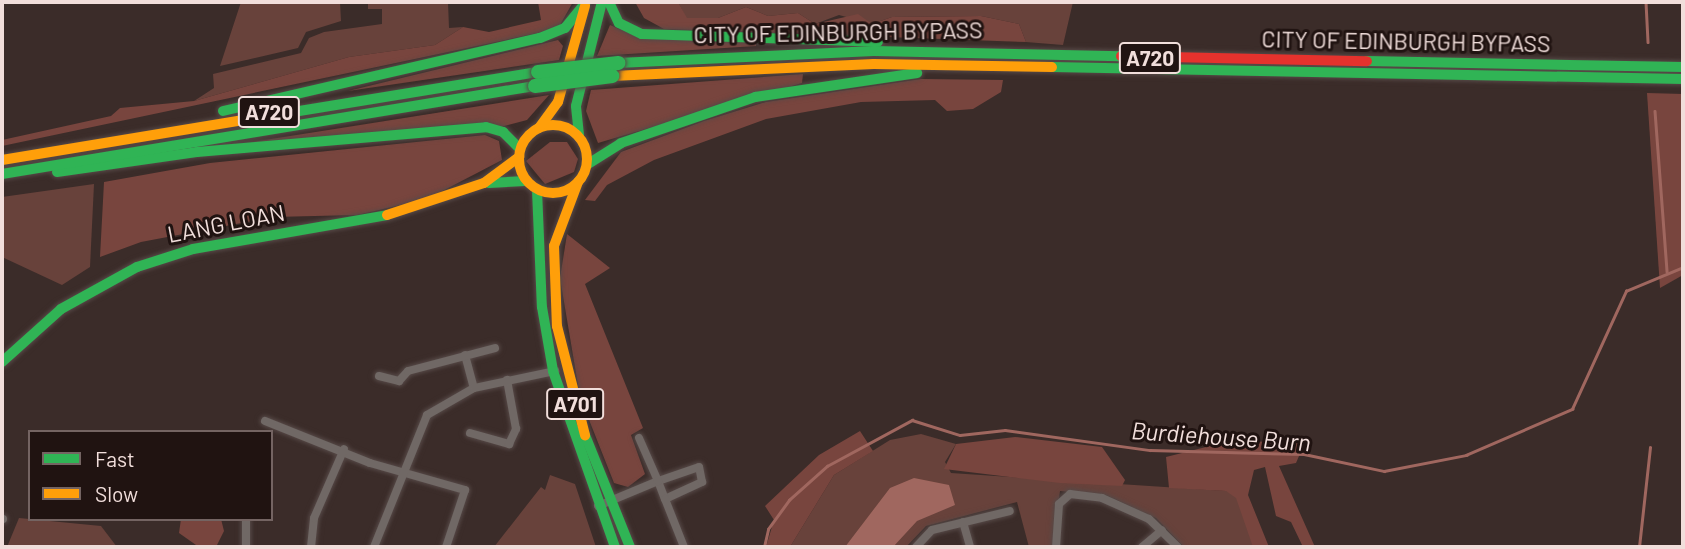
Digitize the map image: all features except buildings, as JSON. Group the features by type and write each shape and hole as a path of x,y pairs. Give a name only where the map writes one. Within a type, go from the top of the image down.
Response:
{"main road":[{"path":"2,181 197,152 486,127 503,132 519,153 558,102 586,2"},
{"path":"134,135 540,38 565,28 586,2"},
{"path":"602,2 576,106 579,135 587,164 621,143 800,86 923,72 1080,69"},
{"path":"608,2 619,23 642,34 1124,57"},
{"name":"CITY OF EDINBURGH BYPASS","path":"2,160 134,135 537,79 820,51 1683,67"},
{"name":"CITY OF EDINBURGH BYPASS","path":"615,70 802,65 1683,79"},
{"name":"CITY OF EDINBURGH BYPASS","path":"2,174 537,79"},
{"path":"539,128 561,125 579,135"},
{"name":"A701","path":"519,153 531,186 542,307 615,547"},
{"name":"LANG LOAN","path":"484,183 519,153"},
{"name":"A701","path":"559,370 554,246 587,164"},
{"path":"531,186 561,193 578,182"},
{"name":"LANG LOAN","path":"2,362 61,309 137,267 193,249 365,220 484,183 531,186"},
{"name":"A701","path":"604,504 630,547"}],"street":[{"path":"379,376 399,381 408,371 495,348"},
{"path":"466,355 474,388"},
{"path":"374,547 401,470 427,415 474,388 559,370"},
{"path":"470,433 509,444 516,429 507,380"},
{"path":"265,421 464,490 446,547"},
{"path":"273,430 275,425"},
{"path":"639,438 684,547"},
{"path":"311,547 314,518 344,449"},
{"path":"604,504 696,466 704,478 665,499"},
{"path":"1056,547 1063,497 1102,498 1162,530 1178,547"},
{"path":"916,547 932,530 1010,511"},
{"path":"246,521 246,547"},
{"path":"963,522 970,547"},
{"path":"1142,547 1162,530"}],"shaded area":[{"path":"241,2 340,2 341,21 306,32 298,48 220,66"},
{"path":"368,2 448,2 449,28 463,27 435,45 349,57 194,101 214,88 213,74 301,53 309,38 324,32 382,24 382,9 368,9"},
{"path":"538,2 573,2 560,25 538,33 2,146 2,140 111,116 120,108 194,101 349,57 435,45 463,27 489,32 541,20"},
{"path":"635,2 678,2 687,18 718,18 746,7 768,16 798,13 815,24 858,14 872,24 892,17 981,16 1019,24 1026,42 664,29 644,18"},
{"path":"678,2 1073,2 1063,45 1026,42 1019,24 981,16 892,17 872,24 839,15 815,24 798,13 768,16 746,7 718,18 686,18"},
{"path":"610,25 642,39 756,41 756,46 597,56"},
{"path":"558,40 563,46 559,60 348,91"},
{"path":"803,74 802,83 598,143 586,111 591,90"},
{"path":"921,79 1003,80 1001,92 973,109 947,111 935,100 861,102 766,119 654,160 607,185 595,201 585,200 621,152 704,121 766,102"},
{"path":"1647,93 1683,94 1683,275 1660,288"},
{"path":"549,95 527,120 500,127 228,146"},
{"path":"485,135 499,141 502,160 427,199 357,215 273,217 141,242 100,257 104,182 210,163"},
{"path":"550,142 567,142 578,159 574,172 545,184 526,161"},
{"path":"94,184 90,267 62,285 2,257 2,197"},
{"path":"567,234 610,268 585,284 643,428 631,435 645,474 628,487 614,483 580,397 560,278"},
{"path":"860,431 873,451 834,475 790,547 766,547 774,520 765,506 819,455"},
{"path":"921,434 956,444 945,462 951,473 1241,492 1257,547 1184,547 1156,518 1106,495 1060,491 1052,547 1029,547 1017,502 926,526 906,547 790,547 834,475 890,440"},
{"path":"1015,437 1102,447 1125,480 1122,486 1060,483 944,469 956,444"},
{"path":"1305,442 1296,463 1279,466 1315,547 1303,547 1291,522 1276,516 1265,467 1254,470 1248,495 1269,547 1253,547 1236,498 1226,491 1169,488 1166,457 1218,444"},
{"path":"550,475 575,484 596,547 494,547 541,487 545,490"},
{"path":"914,478 949,485 955,505 917,521 893,547 845,547 890,488"},
{"path":"19,518 28,521 101,526 117,547 7,547"},
{"path":"181,521 222,521 224,531 216,547 196,545 179,533"}],"waterway":[{"path":"1646,2 1648,42"},
{"path":"1655,111 1667,272"},
{"name":"Burdiehouse Burn","path":"764,547 768,529 789,500 827,466 912,420 960,435 1005,430 1150,450 1304,454 1384,471 1466,455 1572,409 1626,291 1683,267"},
{"path":"1639,547 1650,448"}],"traffic: fast":[{"path":"223,111 540,38 565,28 586,2"},
{"path":"579,135 576,106 602,2"},
{"path":"609,2 619,23 642,34 878,42"},
{"path":"618,63 874,51 1121,56"},
{"path":"1367,61 1683,67"},
{"path":"538,72 618,63"},
{"path":"1052,67 1683,79"},
{"path":"281,114 538,72"},
{"path":"588,164 621,143 755,97 917,73"},
{"path":"535,86 612,76"},
{"path":"2,174 535,86"},
{"path":"57,172 197,152 486,127 503,132 520,149"},
{"path":"489,183 525,181"},
{"path":"537,190 542,307 553,371 615,547"},
{"path":"2,362 61,309 137,267 193,249 387,215"},
{"path":"585,435 630,547"}],"traffic: slow":[{"path":"539,128 558,102 585,6"},
{"path":"612,76 874,64 1052,67"},
{"path":"2,160 281,114"},
{"path":"546,125 560,125 572,130 582,140 587,159 582,178 572,188 560,193 546,193 534,188 524,178 519,166 519,152 524,140 534,130 546,125"},
{"path":"387,215 484,183 519,157"},
{"path":"578,182 554,246 557,326 585,435"}],"traffic: jam":[{"path":"1121,56 1367,61"}]}
